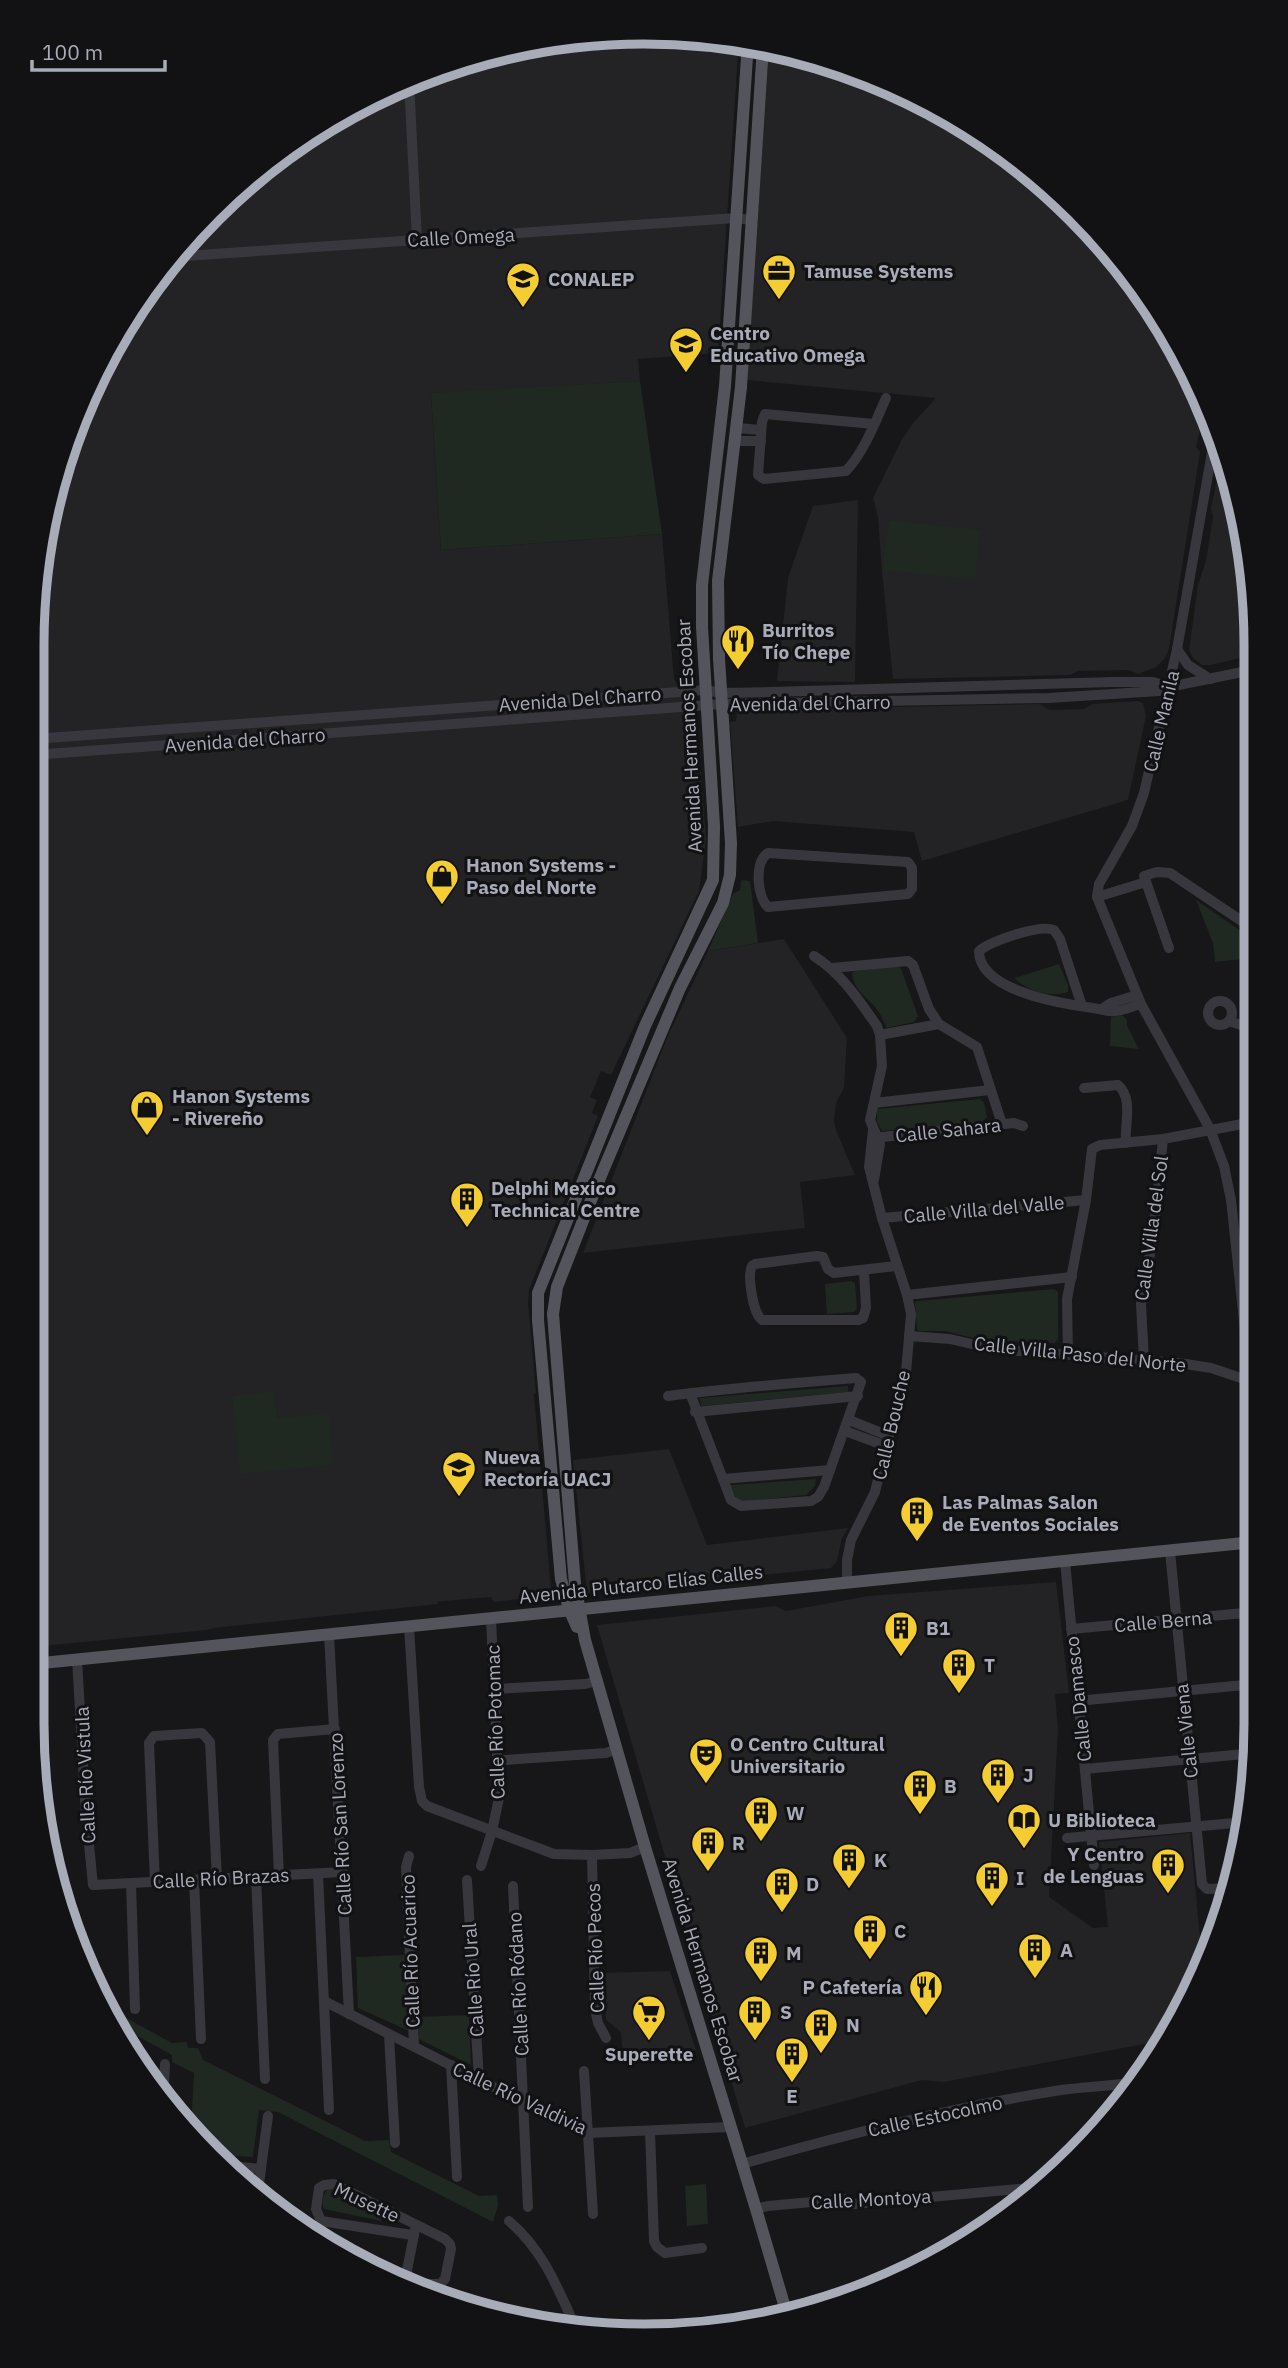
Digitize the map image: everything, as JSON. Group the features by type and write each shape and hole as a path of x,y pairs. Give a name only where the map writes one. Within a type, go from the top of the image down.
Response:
{"main road":[{"name":"Avenida Hermanos Escobar","path":"574,1609 560,1568 538,1293 645,1026 713,880 715,826 702,584 725,386 747,53"},
{"name":"Avenida Hermanos Escobar","path":"762,55 737,435 725,519 718,599 731,864 723,903 680,988 624,1117 558,1287 553,1314 574,1623 585,1640 598,1681 645,1847 785,2307"},
{"path":"728,334 745,335"},
{"path":"710,518 725,519"},
{"path":"711,766 726,765"},
{"path":"553,1314 545,1308 546,1293 570,1230 570,1213"},
{"path":"548,1432 557,1437 562,1497 568,1504"},
{"name":"Avenida Plutarco Elías Calles","path":"44,1663 1244,1543"}],"street":[{"path":"410,91 417,240"},
{"name":"Calle Omega","path":"187,256 736,218 750,220"},
{"path":"874,424 767,414 763,416 758,475 761,479 842,473 854,463 874,424 886,398"},
{"path":"737,435 761,436"},
{"name":"Calle Manila","path":"1097,894 1101,880 1132,826 1140,806 1177,649 1212,452"},
{"path":"1177,649 1188,665 1210,679"},
{"path":"1169,687 1244,672"},
{"name":"Avenida del Charro","path":"44,754 647,710 707,705 722,698 1049,698 1159,691 1169,687"},
{"name":"Avenida Del Charro","path":"44,738 706,690 722,698"},
{"path":"645,694 647,710"},
{"path":"768,853 905,862 912,868 912,889 908,894 768,907 763,902 760,866 763,856 768,853"},
{"path":"1244,923 1170,873 1157,872 1145,879 1097,894 1139,1000 1210,1129 1224,1166 1231,1200 1244,1324"},
{"path":"1145,879 1169,948"},
{"path":"1082,1006 1060,939 1054,930 1043,927 986,946 979,951 980,960 988,971 1007,984 1048,1001 1115,1011 1139,1000"},
{"path":"908,961 915,949"},
{"path":"814,956 844,979 877,1026 880,1035 939,1024"},
{"path":"832,968 908,961 913,965 929,1009 939,1024 978,1047 1003,1124"},
{"path":"1229,1021 1244,1026"},
{"name":"Calle Bouche","path":"847,1582 851,1540 876,1492 905,1384 911,1314 869,1167 875,1135 870,1120 882,1066 880,1035"},
{"path":"1084,1088 1118,1085 1125,1093 1128,1120 1125,1126 1130,1142"},
{"path":"874,1103 990,1090"},
{"name":"Calle Sahara","path":"875,1135 1014,1123 1023,1126"},
{"path":"1068,1354 1067,1307 1086,1200 1090,1153 1096,1146 1163,1139 1244,1123"},
{"name":"Calle Villa del Sol","path":"1144,1360 1141,1304 1153,1237 1163,1139"},
{"name":"Calle Villa del Valle","path":"882,1218 1086,1200"},
{"path":"864,1271 866,1313 858,1320 762,1320 755,1314 749,1272 755,1264 817,1256 826,1261 830,1272 896,1266"},
{"path":"907,1295 1072,1277"},
{"name":"Calle Villa Paso del Norte","path":"909,1336 950,1339 993,1349 1144,1360 1211,1368 1244,1379"},
{"path":"668,1396 690,1393 856,1378 861,1382 818,1497 787,1502 736,1505 731,1500 695,1412 690,1393"},
{"path":"695,1412 858,1396"},
{"path":"847,1425 888,1441"},
{"path":"723,1479 830,1470"},
{"name":"Calle Viena","path":"1170,1551 1202,1884 1208,1889 1221,1888"},
{"name":"Calle Damasco","path":"1065,1561 1094,1864"},
{"name":"Calle Berna","path":"1071,1629 1244,1613"},
{"name":"Calle Río Potomac","path":"481,1866 499,1805 491,1618"},
{"path":"409,1626 419,1794 427,1806 555,1854 631,1853 645,1847"},
{"name":"Calle Río San Lorenzo","path":"329,1634 349,2014"},
{"name":"Calle Río Vistula","path":"77,1659 92,1882 93,1885 100,1884"},
{"path":"495,1689 598,1681"},
{"path":"1077,1701 1244,1685"},
{"path":"279,1875 273,1740 278,1734 335,1729"},
{"path":"155,1882 149,1743 155,1736 202,1733 210,1742 217,1879"},
{"path":"498,1764 505,1760 606,1753 617,1749"},
{"path":"1085,1769 1243,1753"},
{"path":"1068,1838 1236,1823"},
{"name":"Calle Río Pecos","path":"592,1855 595,2009 598,2023 606,2038"},
{"name":"Calle Río Acuarico","path":"409,1856 406,1867 414,2046"},
{"name":"Calle Río Brazas","path":"100,1884 343,1872"},
{"name":"Calle Río San Lorenzo","path":"318,1874 329,2110"},
{"path":"256,1877 265,2079"},
{"path":"194,1880 201,2039"},
{"name":"Calle Río Ural","path":"467,1880 479,2080"},
{"path":"131,1883 135,2009"},
{"name":"Calle Río Ródano","path":"513,1886 528,2207"},
{"name":"Calle Río Valdivia","path":"324,2001 589,2133 731,2127"},
{"path":"389,2035 395,2143"},
{"path":"163,2083 164,2064"},
{"path":"451,2065 457,2177"},
{"path":"584,2071 593,2214"},
{"name":"Calle Estocolmo","path":"742,2164 839,2137 1008,2100 1063,2090 1123,2085"},
{"path":"259,2184 268,2116"},
{"path":"650,2131 654,2241 665,2253 702,2248"},
{"path":"239,2167 261,2169"},
{"name":"Musette","path":"414,2230 334,2184 328,2183 319,2188 316,2209 321,2221 414,2230 445,2239 451,2249 444,2279 440,2284 430,2285"},
{"name":"Calle Montoya","path":"757,2209 844,2199 854,2204 1023,2188"},
{"path":"509,2221 534,2246 572,2320"},
{"name":"Musette","path":"410,2277 407,2270 414,2230"}],"shaded area":[{"path":"644,44 738,51 718,353 638,359 640,381 431,394 441,550 662,534 674,679 696,715 706,839 699,891 611,1075 601,1071 590,1097 597,1100 592,1113 598,1116 529,1290 534,1394 551,1589 543,1596 494,1602 491,1597 444,1601 437,1602 438,1604 44,1646 45,605 55,527 76,451 89,414 124,344 168,279 193,248 248,193 311,145 344,124 414,89 489,64 527,55 605,45"},
{"path":"768,57 874,89 944,124 977,145 1040,193 1068,220 1095,248 1143,311 1164,344 1202,422 1196,447 1200,452 1169,649 1165,658 1156,667 1138,674 1129,670 1078,671 1070,675 893,679 878,517 873,498 901,441 936,398 747,380"},
{"path":"640,381 662,534 441,550 431,393"},
{"path":"1219,472 1233,527 1239,566 1244,657 1202,665 1193,658 1189,650 1198,585 1206,561 1213,517 1211,508"},
{"path":"858,500 855,682 777,681 788,578 813,506"},
{"path":"889,520 981,530 975,580 883,570"},
{"path":"1137,701 1143,703 1146,716 1128,800 922,861 914,832 773,821 738,827 730,722 736,721 737,710 1040,704 1050,710 1084,709 1093,704"},
{"path":"741,880 750,881 758,943 708,951 733,894 740,890"},
{"path":"1196,900 1244,933 1244,959 1215,962 1213,943"},
{"path":"784,939 847,1038 844,1088 836,1103 834,1121 855,1175 800,1182 805,1228 583,1253 667,1038 708,951"},
{"path":"1059,964 1068,985 1068,992 1040,992 1026,987 1014,978"},
{"path":"898,966 918,1016 914,1022 887,1028 877,1010 857,988 852,973"},
{"path":"1122,1015 1127,1020 1127,1026 1139,1049 1110,1046 1111,1017"},
{"path":"980,1099 984,1103 987,1117 982,1122 882,1131 877,1122 877,1109"},
{"path":"851,1281 855,1283 857,1309 854,1312 827,1314 825,1284"},
{"path":"1054,1289 1058,1292 1058,1340 1054,1343 981,1340 945,1331 917,1329 917,1301"},
{"path":"848,1386 848,1392 701,1406 700,1398"},
{"path":"274,1391 277,1418 329,1413 334,1465 240,1474 232,1396"},
{"path":"669,1449 707,1545 848,1528 842,1538 837,1561 831,1568 587,1593 573,1460"},
{"path":"816,1479 815,1486 806,1495 738,1502 730,1485"},
{"path":"1056,1582 1069,1693 1055,1694 1058,1729 1049,1897 1093,1928 1108,1927 1099,1842 1190,1833 1201,1948 1152,2042 944,2082 922,2080 745,2128 597,1625 775,1606 786,1611 868,1596"},
{"path":"405,1955 409,2031 358,2008 356,1957"},
{"path":"670,1971 696,2050 688,2053 623,2056 621,2032 606,2020 602,1973"},
{"path":"119,2014 172,2043 187,2042 188,2048 198,2048 203,2060 365,2141 389,2140 391,2152 479,2196 497,2195 498,2205 493,2222 278,2112 259,2110 253,2157 228,2155 192,2118 194,2073 172,2062 172,2055 129,2031"},
{"path":"469,2015 471,2065 419,2039 418,2017"},
{"path":"706,2184 708,2224 687,2226 685,2186"},
{"path":"328,2189 336,2190 383,2216 381,2221 324,2209 323,2198"}],"place":[{"name":"Tamuse Systems","path":"779,301"},
{"name":"CONALEP","path":"523,309"},
{"name":"Centro Educativo Omega","path":"686,374"},
{"name":"Burritos Tío Chepe","path":"738,671"},
{"name":"Hanon Systems - Paso del Norte","path":"442,906"},
{"name":"Hanon Systems - Rivereño","path":"147,1137"},
{"name":"Delphi Mexico Technical Centre","path":"467,1229"},
{"name":"Nueva Rectoría UACJ","path":"459,1498"},
{"name":"Las Palmas Salon de Eventos Sociales","path":"917,1543"},
{"name":"B1","path":"901,1658"},
{"name":"T","path":"959,1695"},
{"name":"O Centro Cultural Universitario","path":"706,1785"},
{"name":"J","path":"998,1805"},
{"name":"B","path":"920,1816"},
{"name":"W","path":"761,1843"},
{"name":"U Biblioteca","path":"1024,1850"},
{"name":"R","path":"708,1873"},
{"name":"K","path":"849,1890"},
{"name":"Y Centro de Lenguas","path":"1168,1895"},
{"name":"I","path":"992,1908"},
{"name":"D","path":"782,1914"},
{"name":"C","path":"870,1961"},
{"name":"A","path":"1035,1980"},
{"name":"M","path":"761,1983"},
{"name":"P Cafetería","path":"926,2017"},
{"name":"Superette","path":"649,2042"},
{"name":"S","path":"755,2042"},
{"name":"N","path":"821,2055"},
{"name":"E","path":"792,2084"}]}
